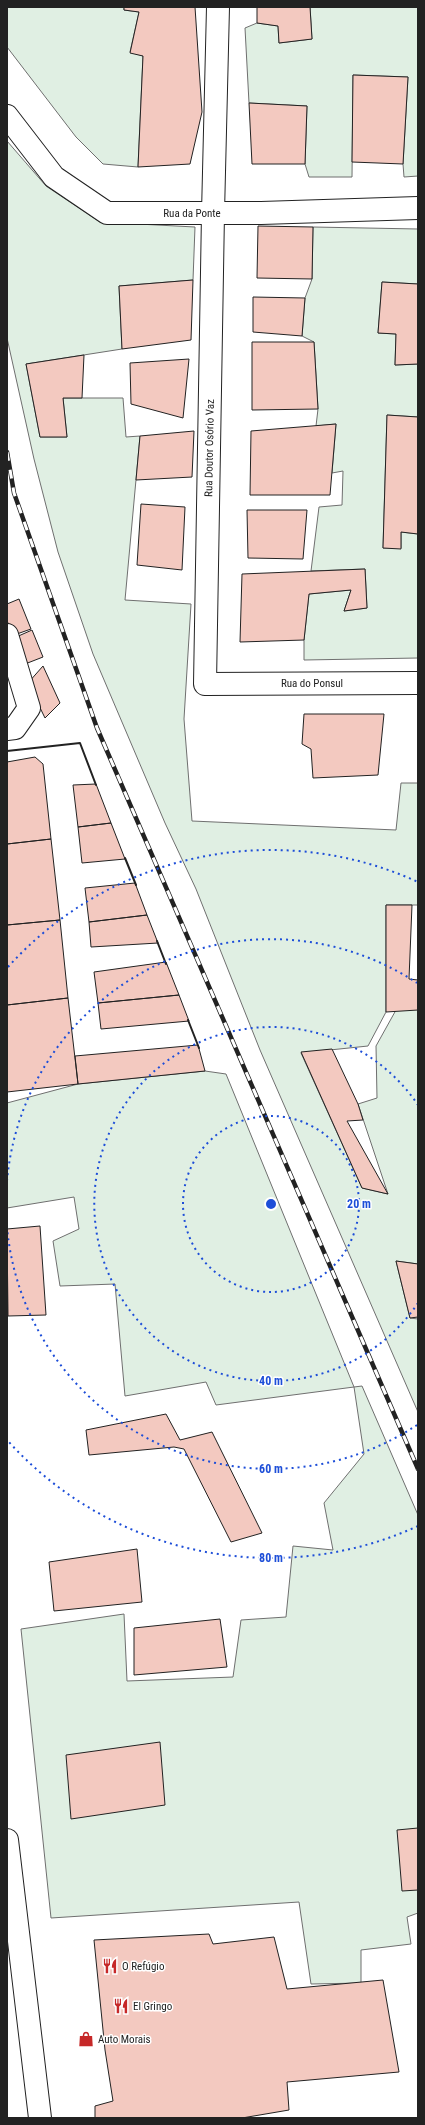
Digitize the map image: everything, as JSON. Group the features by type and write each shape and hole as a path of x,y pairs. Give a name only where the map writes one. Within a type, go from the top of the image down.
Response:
{"street":[{"name":"Rua Doutor Osório Vaz","path":"205,684 218,7"},
{"name":"Rua da Ponte","path":"7,116 54,177 107,213 213,213 418,208"},
{"path":"7,635 15,688 29,708 15,728 7,729"},
{"name":"Rua do Ponsul","path":"205,684 418,683"},
{"path":"7,1840 40,2118"}],"green space":[{"path":"7,7 124,7 124,10 139,12 130,52 143,56 138,167 103,164 76,137 7,47"},
{"path":"310,7 418,7 418,176 404,177 403,164 408,77 353,75 352,177 309,177 305,164 307,106 249,103 245,28 257,23 278,26 279,43 312,39"},
{"path":"7,141 46,186 100,222 195,227 193,280 119,286 122,349 26,364 40,437 67,437 63,398 123,398 126,437 140,436 125,600 191,604 184,719 192,821 396,830 401,783 418,783 418,905 386,905 386,1012 368,1046 301,1053 362,1188 388,1194 358,1104 377,1098 376,1046 396,1010 418,1009 418,1264 396,1261 410,1318 418,1319 418,1412 260,1050 196,889 165,823 93,654 58,552 34,459 7,338"},
{"path":"313,227 418,229 418,284 382,282 378,333 396,334 395,365 418,364 418,417 387,415 383,548 401,548 401,532 418,534 418,658 304,660 304,640 309,594 351,590 344,611 367,608 365,569 311,571 319,507 342,505 343,471 332,473 336,424 316,426 318,409 314,342 302,336 305,298 312,279"},
{"path":"205,1071 226,1074 354,1387 216,1405 206,1382 125,1396 115,1284 60,1286 53,1241 79,1229 74,1197 7,1208 7,1103 78,1084"},
{"path":"362,1386 418,1515 418,1913 407,1917 411,1944 361,1950 361,1983 311,1984 299,1902 51,1918 21,1629 124,1614 127,1681 233,1677 241,1620 286,1617 293,1546 333,1550 324,1503 364,1454 354,1387"}],"building":[{"path":"124,7 195,7 202,112 190,164 138,167 143,56 130,53 139,12 124,10"},
{"path":"257,7 310,7 312,39 279,43 278,26 257,23"},
{"path":"353,75 408,77 403,164 352,162"},
{"path":"249,103 307,106 305,164 252,164"},
{"path":"258,226 313,227 312,279 257,278"},
{"path":"193,280 191,340 122,349 119,286"},
{"path":"382,282 418,284 418,364 395,365 396,334 378,333"},
{"path":"253,297 305,298 302,336 253,332"},
{"path":"252,342 314,342 318,409 252,410"},
{"path":"84,355 82,398 63,398 67,437 40,437 26,364"},
{"path":"189,359 183,418 131,404 130,363"},
{"path":"387,415 418,417 418,534 401,532 401,549 383,548"},
{"path":"336,424 330,495 250,495 251,431"},
{"path":"194,431 192,477 136,480 140,436"},
{"path":"141,504 185,507 182,570 137,565"},
{"path":"247,510 307,510 303,559 248,558"},
{"path":"365,569 367,608 344,611 351,590 309,594 304,640 240,642 242,574"},
{"path":"19,599 31,629 14,635 7,621 7,604"},
{"path":"32,630 43,657 25,664 14,638"},
{"path":"43,666 60,703 45,718 28,683"},
{"path":"304,714 384,714 378,775 313,778 311,749 302,744"},
{"path":"35,757 43,764 51,839 7,844 7,762"},
{"path":"96,784 111,823 78,827 73,785"},
{"path":"111,823 125,859 82,863 78,827"},
{"path":"51,839 60,920 7,925 7,844"},
{"path":"135,883 147,915 89,922 85,888"},
{"path":"386,905 412,905 409,979 418,980 418,1010 386,1012"},
{"path":"147,915 158,943 91,947 89,922"},
{"path":"60,920 68,998 7,1005 7,925"},
{"path":"166,962 179,995 98,1003 94,972"},
{"path":"179,995 189,1021 101,1029 98,1003"},
{"path":"68,998 78,1084 7,1092 7,1005"},
{"path":"198,1045 205,1071 78,1084 75,1056"},
{"path":"332,1049 358,1104 363,1120 347,1121 388,1194 362,1188 301,1052"},
{"path":"40,1226 46,1315 8,1316 7,1229"},
{"path":"396,1261 418,1264 418,1317 410,1318"},
{"path":"166,1414 180,1440 212,1432 262,1533 231,1542 184,1449 174,1447 89,1455 86,1430"},
{"path":"137,1549 142,1602 54,1611 49,1562"},
{"path":"220,1619 227,1667 134,1675 134,1628"},
{"path":"160,1742 165,1805 71,1819 66,1755"},
{"path":"418,1828 418,1890 402,1891 397,1830"},
{"path":"209,1934 213,1944 274,1937 287,1989 383,1980 399,2072 287,2082 289,2110 242,2118 95,2118 95,2106 113,2101 105,2050 94,1940"}],"railway":[{"path":"7,452 14,493 97,728 418,1469"}],"wall":[{"path":"7,751 80,743 96,785"},
{"path":"125,858 136,885"},
{"path":"157,941 166,964"},
{"path":"188,1020 199,1048"}],"place":[{"name":"O Refúgio","path":"110,1966"},
{"name":"El Gringo","path":"121,2006"},
{"name":"Auto Morais","path":"86,2039"}]}
